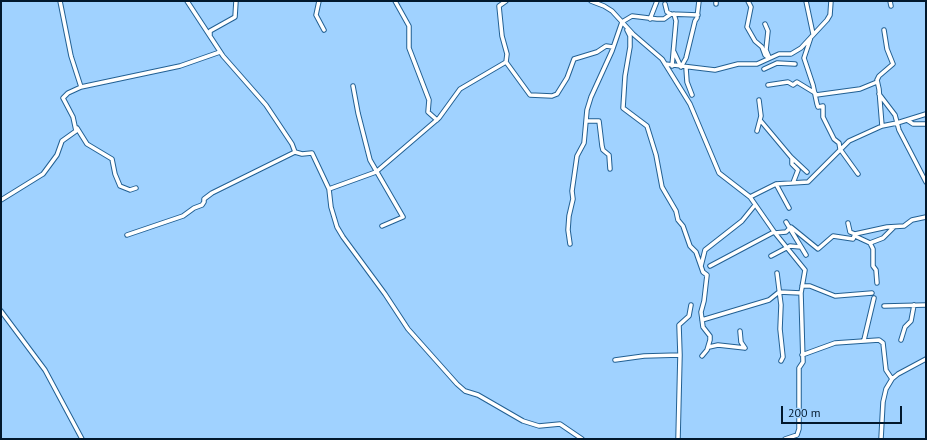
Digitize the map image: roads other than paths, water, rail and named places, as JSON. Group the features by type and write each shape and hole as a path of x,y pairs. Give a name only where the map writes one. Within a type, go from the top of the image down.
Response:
{"street":[{"path":"60,1 71,56 81,87"},
{"path":"187,1 220,52 266,105 292,144 295,152"},
{"path":"210,35 210,31 235,17 236,1"},
{"path":"319,1 316,15 324,30"},
{"path":"395,1 409,26 409,48 429,100 428,112 437,120"},
{"path":"506,1 499,6 502,36 507,54 506,62 530,95 552,96 557,94 567,78 574,59 597,52 606,46 613,47"},
{"path":"591,1 608,8 627,28 658,55 690,104 719,173 750,197 774,232 805,270 801,293 803,362 799,368 799,429 798,437 785,439"},
{"path":"650,19 657,1"},
{"path":"681,67 686,58 695,21 698,15 699,1"},
{"path":"748,1 751,7 747,27 762,47 765,55 769,58"},
{"path":"806,1 812,35 804,53 804,58 817,104 818,107 823,106 823,117 834,138 839,143 840,149 858,174"},
{"path":"785,64 789,55 801,48 827,20 830,15 831,1"},
{"path":"890,1 891,6"},
{"path":"665,4 667,12 672,14 698,15"},
{"path":"570,244 568,230 569,216 573,199 572,191 577,156 584,143 586,121 591,97 613,47 622,22 632,16 650,19 664,19 672,14"},
{"path":"672,14 676,20 672,66"},
{"path":"765,24 768,31 766,50 769,58"},
{"path":"627,28 630,36 630,47 625,76 623,108 647,126 656,155 662,187 676,212 678,220 683,226 685,237 690,246 696,252 702,272 707,275 704,301 701,309 703,327 710,336 709,347 702,356"},
{"path":"882,126 877,82 878,76 893,64 887,48 884,30"},
{"path":"674,51 681,67"},
{"path":"136,188 130,190 120,186 115,174 112,159 87,144 76,127 73,117 63,98 81,87 158,72 220,52"},
{"path":"665,64 686,68 714,70 738,64 757,64 779,54 789,55"},
{"path":"329,189 376,172 437,120 445,112 460,89 506,62"},
{"path":"764,69 777,63 795,64"},
{"path":"686,68 692,95"},
{"path":"768,85 788,82 793,85 797,82 815,94 860,89 877,82"},
{"path":"353,86 367,150 376,172 403,217 382,226"},
{"path":"879,94 894,115 899,130 926,182"},
{"path":"758,131 760,120 759,100"},
{"path":"750,197 776,184 808,182 822,170 849,141 882,126 926,114"},
{"path":"586,121 599,120 602,146 603,150 608,155 610,169"},
{"path":"760,120 765,127 774,134 792,158 807,172"},
{"path":"907,120 913,124 926,124"},
{"path":"1,200 43,174 57,155 62,141 76,132 76,127"},
{"path":"127,235 183,216 202,205 204,199 212,193 295,152 302,154 312,153 329,189 331,207 337,226 343,237 376,281 408,329 456,384 465,391 478,396 523,421 539,426 560,424 582,439"},
{"path":"792,158 792,164 798,170 793,183"},
{"path":"776,184 789,208"},
{"path":"701,266 705,250 742,221 755,205"},
{"path":"710,266 774,232 786,232 791,227 818,249 833,236 853,239 855,235 862,231 904,226 912,220 926,216"},
{"path":"786,222 806,255"},
{"path":"848,223 850,232 870,243 873,249 873,266 876,270 878,284"},
{"path":"870,243 883,238 894,227"},
{"path":"771,256 788,248 801,247"},
{"path":"777,273 780,329 783,351 781,361"},
{"path":"802,286 810,286 835,296 872,293"},
{"path":"702,320 769,300 779,292 801,293"},
{"path":"864,340 874,298"},
{"path":"678,439 680,355 679,326 689,316 691,305"},
{"path":"902,340 905,327 911,321 914,305"},
{"path":"884,306 926,306"},
{"path":"1,311 45,370 82,439"},
{"path":"709,347 718,345 745,348 741,342 740,331"},
{"path":"802,355 835,343 879,340 883,342 886,370 892,379"},
{"path":"615,360 644,356 680,355"},
{"path":"881,439 884,395 892,379 902,371 926,359"}]}
